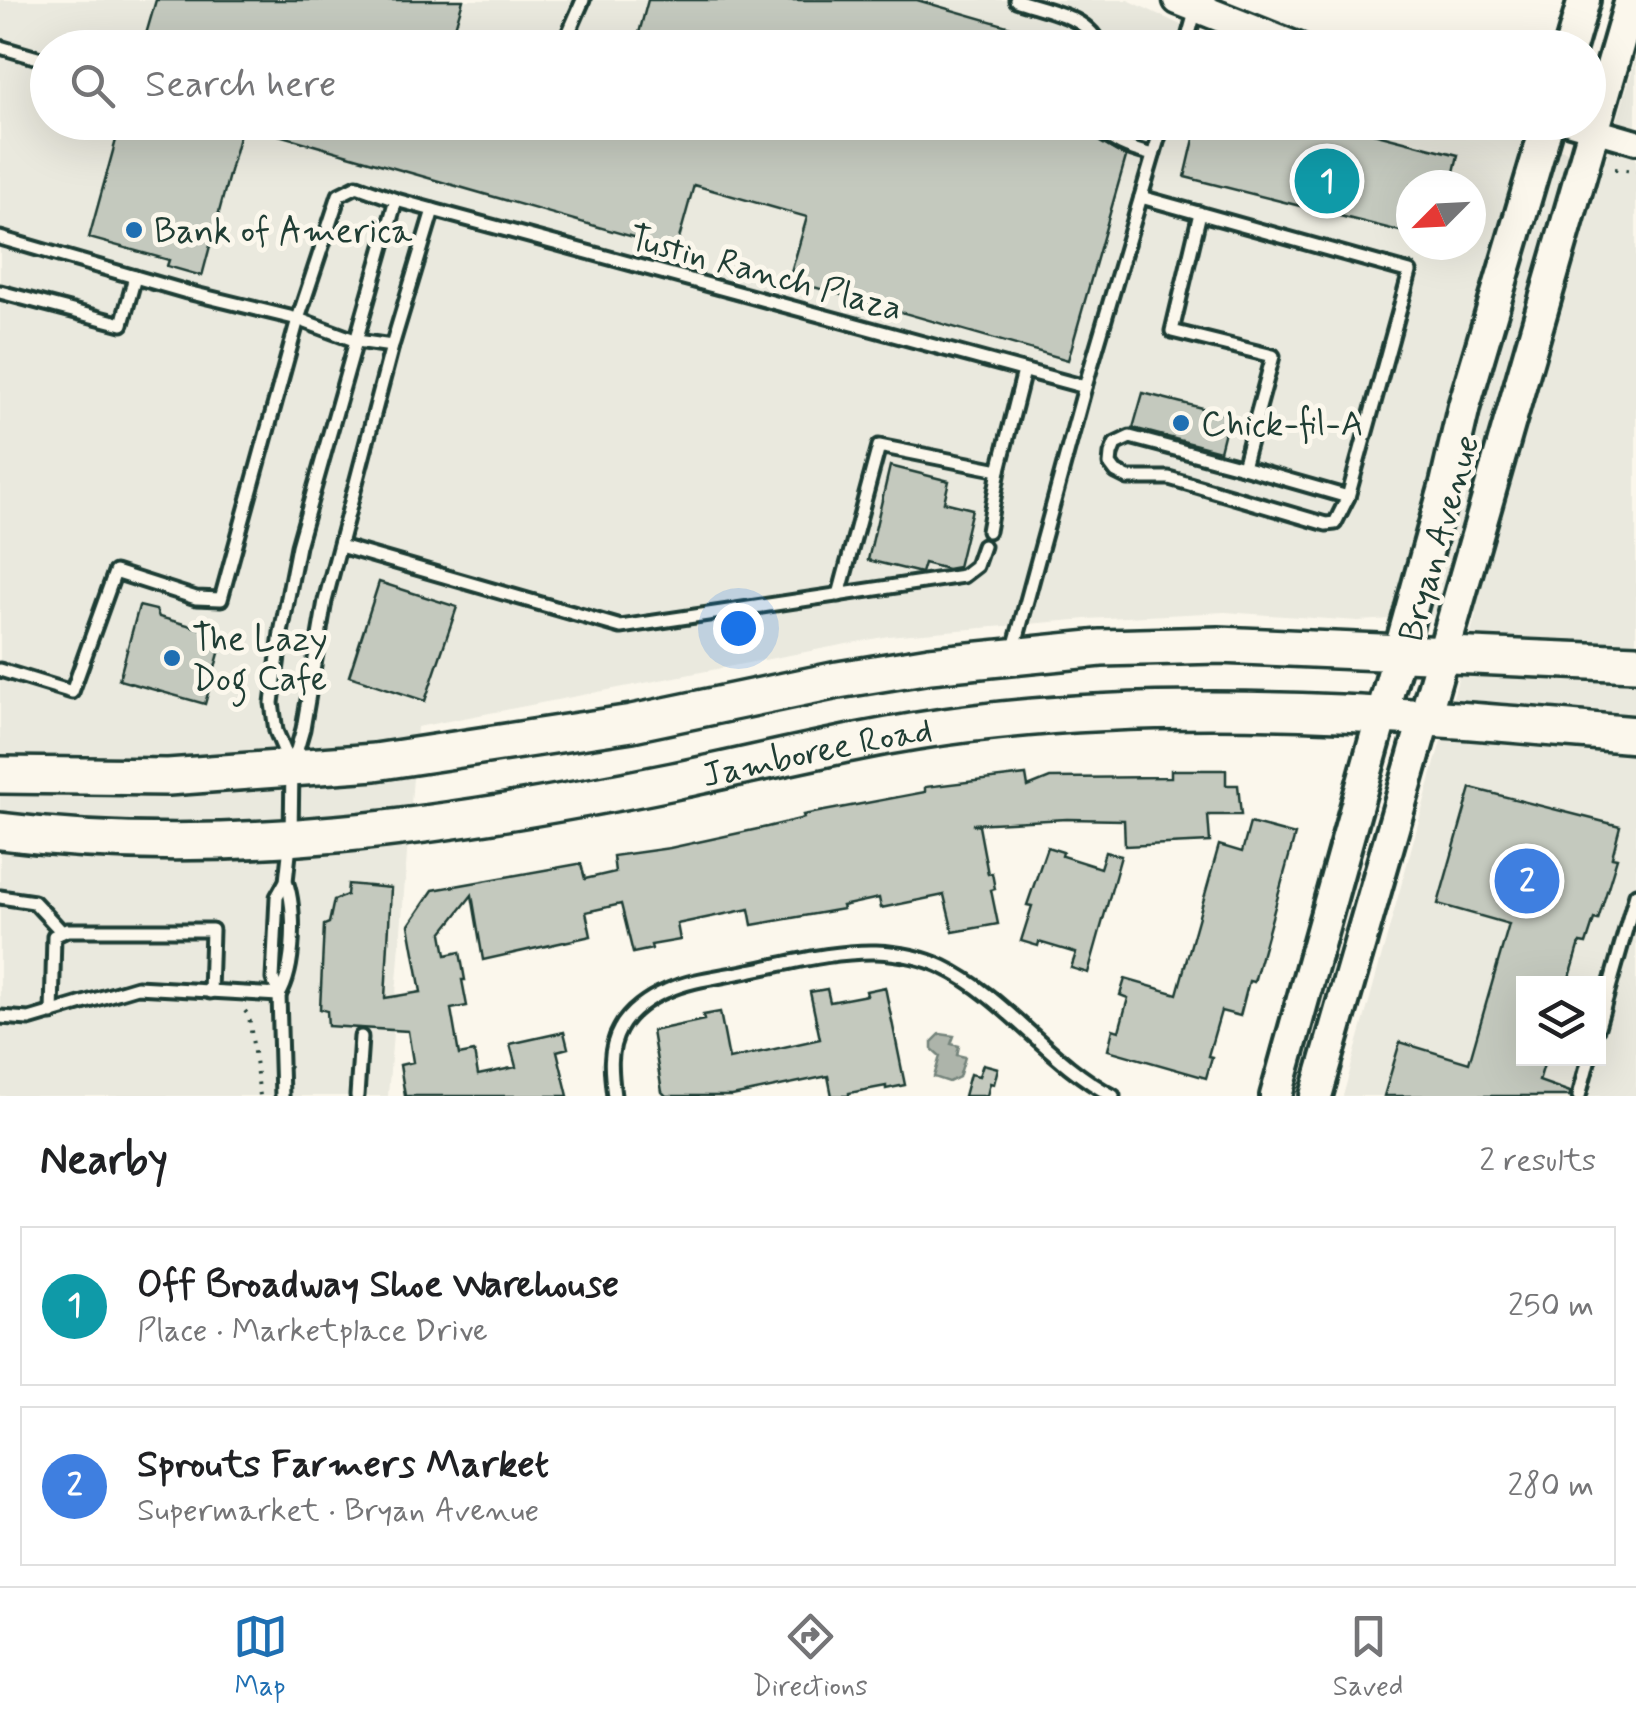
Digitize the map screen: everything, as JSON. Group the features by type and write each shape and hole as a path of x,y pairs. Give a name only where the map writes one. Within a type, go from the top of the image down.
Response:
{"main road":[{"path":"1575,30 1584,0"},
{"name":"Bryan Avenue","path":"1606,61 1631,0"},
{"name":"Bryan Avenue","path":"1276,1096 1464,406 1543,140"},
{"name":"Bryan Avenue","path":"1316,1096 1443,654 1575,140"},
{"name":"Jamboree Road","path":"0,776 168,777 375,762 632,723 838,680 1101,648 1218,644 1636,663"},
{"name":"Jamboree Road","path":"0,831 135,842 240,841 452,822 866,740 967,724 1206,710 1322,711 1636,734"}],"street":[{"path":"1191,3 1256,30"},
{"path":"1606,134 1636,142"}],"lane":[{"path":"570,30 583,0"},
{"path":"1016,0 1082,22 1091,30"},
{"path":"1187,30 1191,3"},
{"path":"0,47 30,55"},
{"path":"1113,140 1153,155"},
{"path":"1012,656 1158,140"},
{"name":"Tustin Ranch Plaza","path":"0,670 72,692 114,572 196,598 221,600 298,319 338,195 357,186 396,200 1085,387"},
{"path":"1141,197 1410,272 1348,496 1336,523 1326,524 1169,478 1128,478 1116,472 1110,464 1110,454 1116,444 1130,437 1348,496"},
{"path":"292,768 276,731 272,703 281,633 298,546 396,200"},
{"path":"282,1096 279,995 273,979 276,898 286,881 292,836 292,768 303,729 325,601 392,346 433,210"},
{"path":"1200,214 1172,331 1272,356 1243,468"},
{"path":"0,238 298,319 357,341 392,346"},
{"path":"0,292 122,324 135,277"},
{"path":"988,531 998,470 1024,371"},
{"path":"839,595 879,446 998,470"},
{"path":"340,546 621,627 963,576 976,566 983,546"},
{"path":"1606,998 1636,894"},
{"path":"0,897 34,902 62,932"},
{"path":"52,1013 54,936 62,932 212,930 210,992"},
{"path":"614,1096 610,1068 617,1036 621,1026 651,998 693,982 830,954 873,952 908,954 959,976 1061,1062 1113,1096"},
{"path":"0,1017 29,1020 138,988 279,995"},
{"path":"357,1096 360,1037"},
{"path":"1579,1096 1588,1066"}],"path":[{"path":"1615,169 1636,171"},
{"path":"245,1011 249,1016 260,1096"}],"shaded area":[{"path":"0,0 1128,0 1191,30 30,30 30,140 1522,140 1606,160 1636,57 1636,1096 1343,1096 1476,614 1358,621 1225,612 888,636 417,727 388,1096 0,1096"},
{"path":"940,1034 954,1036 951,1044 959,1046 957,1055 965,1057 959,1077 949,1082 934,1077 940,1056 932,1049 932,1042"}],"building":[{"path":"156,0 463,0 454,30 147,30"},
{"path":"648,0 917,0 1021,30 640,30"},
{"path":"116,140 238,140 202,276 167,266 169,260 89,238"},
{"path":"296,140 1099,140 1126,157 1068,360 789,280 807,217 694,185 675,253 636,242 637,238"},
{"path":"1194,140 1400,140 1458,155 1454,170 1396,170 1396,230 1185,177"},
{"name":"Chick-fil-A","path":"1143,393 1229,415 1220,451 1133,428"},
{"path":"890,466 949,481 944,502 972,509 958,567 947,569 924,563 921,573 868,560"},
{"path":"379,582 457,607 425,701 349,676"},
{"name":"The Lazy Dog Cafe","path":"139,606 156,610 159,617 224,635 205,704 119,680"},
{"path":"1171,770 1226,770 1226,785 1238,785 1241,815 1208,815 1210,842 1125,846 1124,820 972,824 979,826 988,874 992,873 998,924 953,932 944,895 881,908 879,898 842,906 843,909 752,925 749,909 677,924 680,940 633,953 621,904 586,912 591,936 483,960 472,895 442,933 446,955 460,952 465,980 467,1006 451,1009 459,1055 474,1052 478,1075 516,1067 510,1044 564,1032 568,1048 557,1051 568,1096 405,1096 400,1065 413,1062 408,1031 328,1026 327,1011 320,1009 324,925 329,923 334,900 347,895 348,884 391,888 385,998 421,992 409,925 433,890 578,864 585,879 615,872 613,856 767,827 804,818 803,815 925,792 925,787 1026,775 1028,787 1050,778 1171,777"},
{"path":"1471,788 1620,826 1612,857 1617,858 1598,920 1594,919 1586,944 1580,943 1570,976 1516,976 1516,1066 1544,1066 1539,1081 1570,1092 1570,1096 1384,1096 1400,1042 1469,1063 1509,924 1438,904"},
{"path":"1250,823 1295,835 1254,982 1249,981 1240,1016 1221,1011 1206,1078 1108,1050 1113,1029 1119,1031 1128,998 1120,995 1125,979 1177,994 1219,845 1242,852"},
{"path":"1047,847 1100,868 1105,852 1121,856 1088,973 1071,968 1076,953 1021,941 1032,906 1027,905"},
{"path":"885,987 905,1085 832,1096 828,1076 732,1096 666,1096 662,1092 652,1031 704,1020 703,1015 720,1012 729,1059 820,1039 810,992 827,989 830,1002"},
{"path":"983,1064 998,1068 987,1096 964,1096 970,1074 979,1076"}],"place":[{"name":"Off Broadway Shoe Warehouse","path":"1327,181"},
{"name":"Bank of America","path":"134,230"},
{"name":"Chick-fil-A","path":"1181,423"},
{"name":"The Lazy Dog Cafe","path":"172,658"},
{"name":"Sprouts Farmers Market","path":"1527,881"}]}
